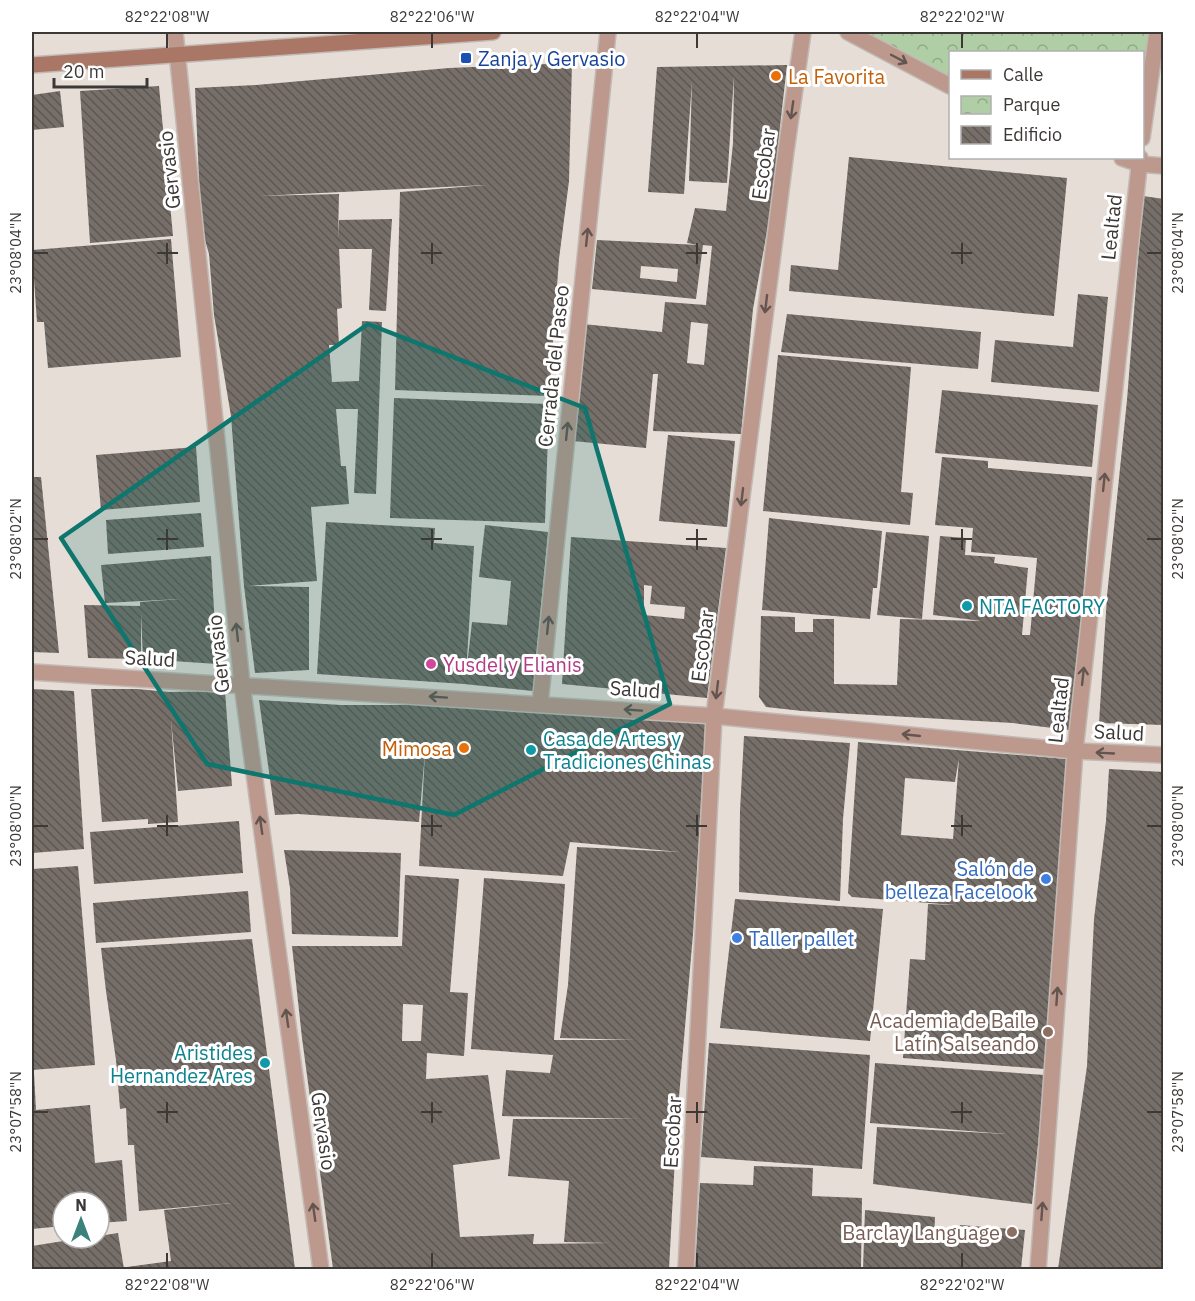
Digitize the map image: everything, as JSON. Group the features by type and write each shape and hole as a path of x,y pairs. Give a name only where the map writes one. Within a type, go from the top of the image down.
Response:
{"main road":[{"path":"32,65 493,32"}],"street":[{"name":"Gervasio","path":"175,32 242,684 321,1269"},
{"name":"Cerrada del Paseo","path":"540,704 608,32"},
{"name":"Escobar","path":"686,1269 714,716 803,32"},
{"path":"848,32 949,85"},
{"path":"1144,130 1157,32"},
{"path":"1139,160 1164,166"},
{"name":"Lealtad","path":"1038,1269 1075,751 1139,160"},
{"name":"Salud","path":"32,672 714,716 1075,751 1164,755"}],"highlighted area":[{"path":"368,324 585,408 670,704 454,815 207,764 61,538"}],"green space":[{"path":"848,32 1157,32 1144,130 1144,51 949,51 949,85"}],"building":[{"path":"572,63 569,181 559,259 549,396 395,390 400,192 486,185 259,196 339,194 338,238 339,220 392,219 386,311 369,310 372,249 339,249 342,308 337,309 339,345 329,345 332,382 359,381 362,321 382,322 376,494 354,493 358,409 336,409 341,466 346,466 349,504 311,507 317,581 248,586 309,587 309,670 255,673 244,586 231,416 214,315 209,254 201,226 195,88 449,68"},
{"path":"787,65 770,215 753,309 741,434 653,431 658,374 653,374 646,448 573,441 583,324 662,332 665,302 706,305 712,246 703,245 696,299 592,289 597,240 699,245 687,243 695,208 726,211 733,143 734,76 727,183 689,181 692,81 684,194 648,192 657,67","holes":["641,266 678,269 677,282 640,278","691,322 708,324 704,365 687,363"]},
{"path":"159,86 173,236 90,243 80,91"},
{"path":"60,91 64,127 32,130 32,95"},
{"path":"849,157 1067,178 1054,316 789,291 791,265 838,270"},
{"path":"1143,196 1164,199 1164,725 1099,723 1107,596 1127,400"},
{"path":"171,239 181,357 48,368 44,322 37,322 32,250"},
{"path":"1078,294 1108,297 1099,392 991,382 995,340 1073,347"},
{"path":"787,314 981,332 978,369 781,352"},
{"path":"778,355 911,367 901,492 913,493 910,525 763,511"},
{"path":"942,390 1098,405 1092,467 935,453"},
{"path":"394,398 549,404 545,523 390,518"},
{"path":"668,435 735,441 727,527 659,521"},
{"path":"196,447 200,502 101,510 96,455"},
{"path":"942,457 988,461 988,468 1092,477 1080,639 1069,730 1013,723 766,707 759,697 761,616 795,617 795,632 813,632 813,619 834,619 834,684 897,685 900,619 982,621 933,615 940,536 966,538 965,555 995,557 994,563 1028,568 1022,635 1030,635 1037,558 971,552 973,528 935,525"},
{"path":"32,477 41,477 59,653 32,652"},
{"path":"201,513 204,547 108,554 106,520"},
{"path":"769,518 882,531 877,588 873,588 870,619 762,610"},
{"path":"326,522 435,528 434,543 474,546 466,675 472,622 507,625 511,581 479,577 485,525 548,532 533,691 317,674"},
{"path":"886,532 929,536 922,619 877,615"},
{"path":"571,537 726,548 707,698 562,684","holes":["644,585 652,586 650,604 685,607 684,619 644,615"]},
{"path":"211,556 217,664 143,659 141,613 141,659 88,658 84,605 140,606 140,602 180,599 105,603 101,565"},
{"path":"32,689 74,691 84,849 32,853"},
{"path":"91,689 169,692 225,691 232,786 178,791 171,719 178,822 148,824 148,819 102,822"},
{"path":"259,700 341,705 428,705 706,723 693,934 677,1120 669,1269 333,1269 292,946 402,946 405,875 459,879 450,992 468,993 464,1056 427,1053 426,1079 488,1075 500,1159 453,1165 460,1237 534,1234 533,1244 610,1243 564,1242 569,1181 508,1176 513,1119 639,1119 502,1116 506,1070 550,1073 553,1055 471,1049 484,878 565,884 554,1040 635,1040 560,1038 568,985 577,847 680,852 570,842 563,876 419,866 425,752 419,822 298,814 275,815","holes":["403,1004 423,1005 421,1041 402,1041"]},
{"path":"744,736 850,743 843,819 840,901 739,892"},
{"path":"858,742 1067,759 1045,1069 903,1058 910,959 925,960 928,904 955,905 852,897 848,893","holes":["959,758 953,839 901,835 905,778 955,782"]},
{"path":"1109,769 1164,772 1164,1269 1058,1269 1087,1066 1094,919 1106,821"},
{"path":"239,821 243,873 94,884 90,832"},
{"path":"284,850 401,853 398,937 292,934 290,888"},
{"path":"78,866 95,1065 32,1070 32,869"},
{"path":"248,891 251,932 96,943 93,903"},
{"path":"735,899 883,909 870,1041 720,1028"},
{"path":"252,939 295,1269 127,1269 127,1267 171,1261 164,1210 232,1203 139,1211 134,1145 128,1145 126,1108 120,1109 101,948"},
{"path":"709,1043 870,1055 862,1169 701,1157"},
{"path":"875,1063 1045,1075 1032,1204 873,1184 877,1127 1006,1134 870,1123"},
{"path":"34,1073 36,1110 90,1105 95,1163 122,1160 127,1221 111,1222 111,1190 51,1190 51,1227 32,1229 32,1074"},
{"path":"754,1166 813,1168 812,1196 862,1198 861,1269 695,1269 700,1183 753,1185"},
{"path":"865,1210 935,1217 934,1237 959,1240 960,1225 1025,1230 1021,1269 863,1269"},
{"path":"118,1233 124,1269 32,1269 32,1246 51,1243 51,1250 111,1250 111,1234"}],"place":[{"name":"Zanja y Gervasio","path":"466,58"},
{"name":"La Favorita","path":"776,76"},
{"name":"NTA FACTORY","path":"967,606"},
{"name":"Yusdel y Elianis","path":"431,664"},
{"name":"Mimosa","path":"464,748"},
{"name":"Casa de Artes y Tradiciones Chinas","path":"531,750"},
{"name":"Salón de belleza Facelook","path":"1046,879"},
{"name":"Taller pallet","path":"737,938"},
{"name":"Academia de Baile Latín Salseando","path":"1048,1032"},
{"name":"Aristides Hernandez Ares","path":"265,1063"},
{"name":"Barclay Language","path":"1012,1232"}]}
